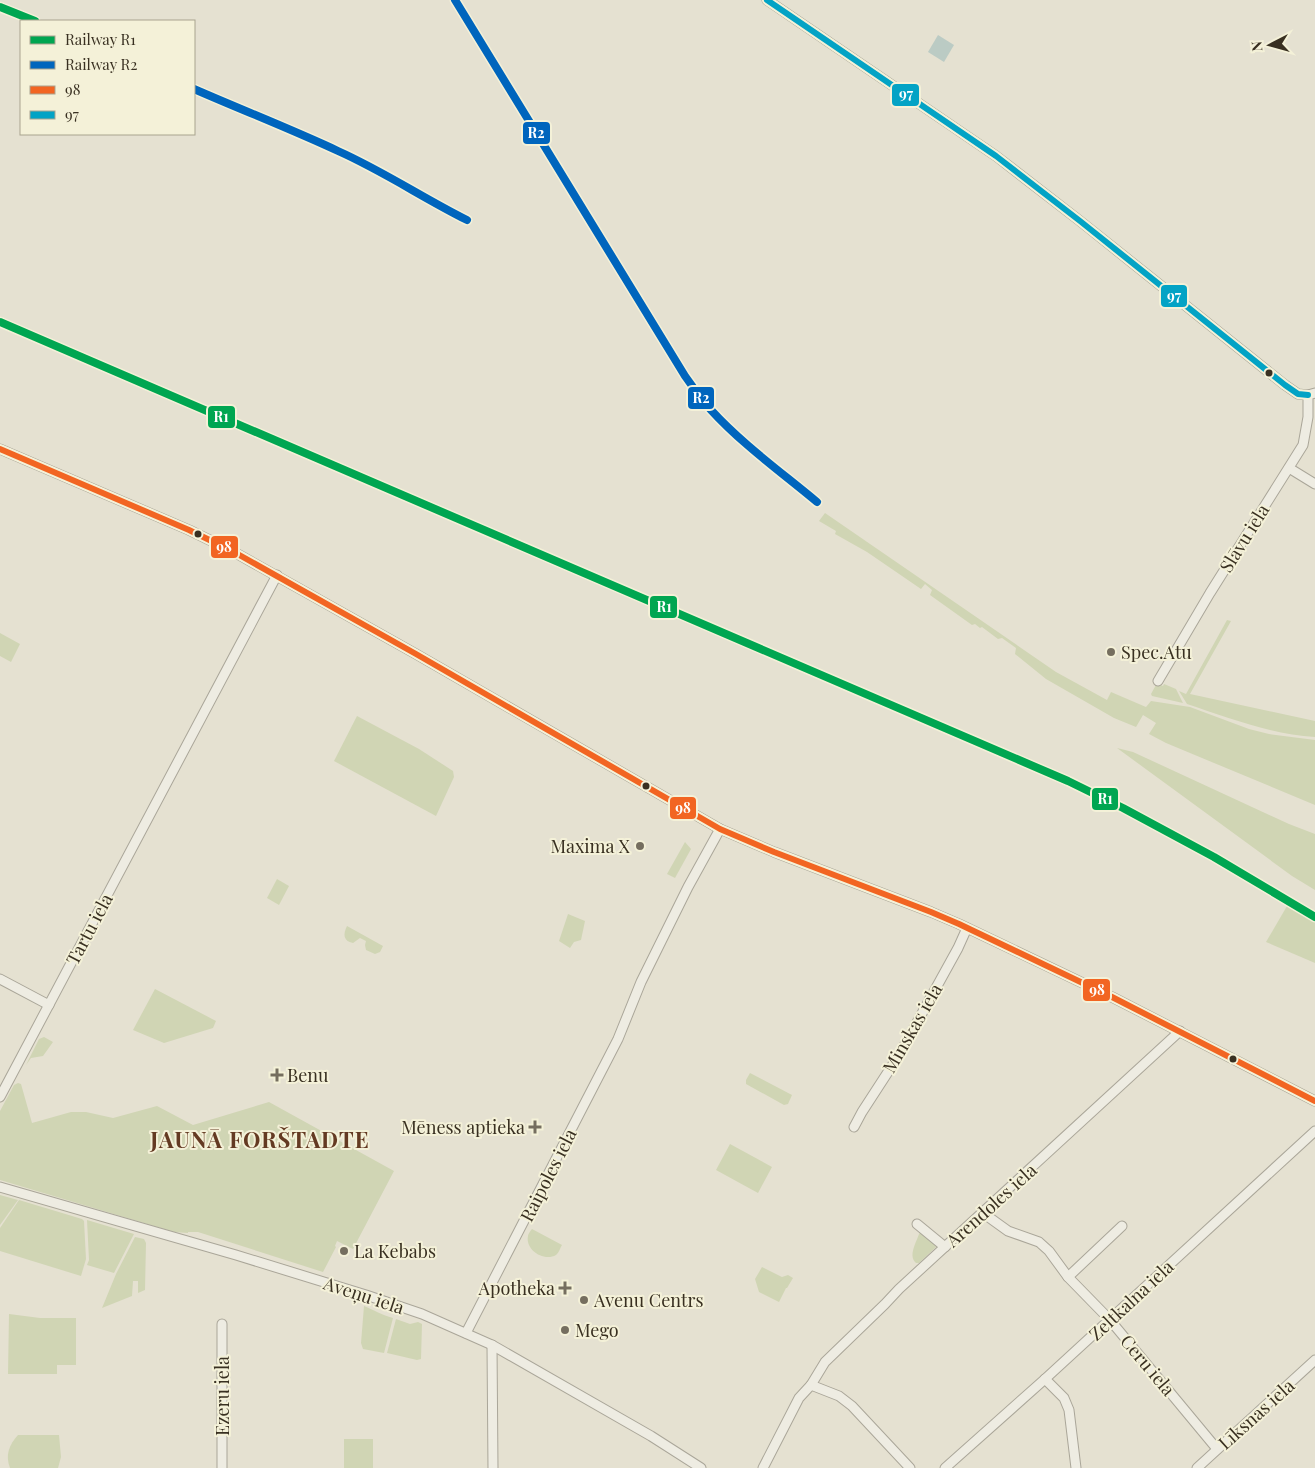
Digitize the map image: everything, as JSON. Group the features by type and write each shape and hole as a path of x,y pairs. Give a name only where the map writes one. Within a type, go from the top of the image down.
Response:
{"street":[{"path":"767,0 996,156 1087,226 1285,385 1298,394 1312,394"},
{"name":"Slāvu iela","path":"1158,681 1210,593 1303,446 1312,394"},
{"path":"0,449 189,530 277,575 720,829 967,928 1112,997 1315,1101"},
{"path":"1289,468 1315,484"},
{"name":"Tartu iela","path":"0,1098 277,575"},
{"name":"Raipoles iela","path":"466,1333 618,1039 641,982 688,887 720,829"},
{"name":"Minskas iela","path":"854,1127 898,1055 958,948 967,928"},
{"path":"0,979 49,1005"},
{"name":"Arendoles iela","path":"811,1385 825,1362 899,1289 1180,1031"},
{"name":"Zeltkalna iela","path":"946,1468 1315,1131"},
{"name":"Aveņu iela","path":"0,1187 236,1255 422,1314 492,1345 651,1436 701,1468"},
{"name":"Ceru iela","path":"983,1213 1008,1231 1039,1242 1049,1252 1068,1277 1110,1320 1217,1449"},
{"path":"916,1224 945,1247"},
{"path":"1068,1277 1122,1226"},
{"name":"Ezeru iela","path":"222,1324 222,1468"},
{"path":"492,1345 493,1468"},
{"name":"Līksnas iela","path":"1197,1468 1315,1360"},
{"path":"1045,1379 1064,1398 1069,1410 1076,1468"},
{"path":"764,1468 800,1398 811,1385 839,1396 852,1406 910,1468"}],"green space":[{"path":"825,513 1056,672 1107,700 1111,692 1146,707 1151,701 1190,707 1249,729 1269,734 1315,740 1315,805 1166,743 1149,734 1156,723 1143,715 1136,727 1114,718 1046,679 1015,654 1016,648 1002,638 998,639 982,627 980,628 975,624 972,625 930,595 932,590 925,584 921,589 867,552 835,534 836,531 819,521"},
{"path":"1227,620 1231,621 1190,694 1315,721 1315,737 1266,729 1187,704 1179,691 1186,694"},
{"path":"0,633 20,644 11,662 0,656"},
{"path":"1157,683 1176,689 1183,703 1152,696 1151,694"},
{"path":"357,716 419,749 453,771 454,777 436,816 334,761"},
{"path":"1117,748 1133,752 1289,824 1315,834 1315,890 1292,876"},
{"path":"685,842 691,849 675,878 667,874"},
{"path":"277,879 289,886 279,905 267,898"},
{"path":"1287,906 1315,922 1315,963 1266,942"},
{"path":"568,914 585,921 581,940 574,942 570,948 559,941"},
{"path":"347,926 383,946 380,952 375,954 366,950 366,941 360,938 353,943 347,941 345,932"},
{"path":"155,989 216,1021 213,1028 164,1043 133,1030"},
{"path":"44,1037 53,1042 43,1056 31,1058 26,1065 39,1039"},
{"path":"750,1073 792,1095 788,1104 784,1105 746,1084"},
{"path":"21,1084 32,1123 71,1112 86,1112 113,1118 157,1106 193,1125 269,1102 394,1171 353,1249 337,1241 336,1247 323,1272 198,1232 174,1232 0,1180 0,1111 14,1085"},
{"path":"730,1144 772,1167 758,1193 716,1170"},
{"path":"0,1195 18,1200 0,1225"},
{"path":"19,1200 84,1221 86,1259 81,1276 0,1251 0,1228"},
{"path":"87,1220 134,1234 114,1273 87,1265 89,1260"},
{"path":"532,1229 562,1245 557,1254 546,1257 532,1250 529,1246 528,1235"},
{"path":"920,1233 935,1244 936,1247 919,1263 916,1263 913,1253"},
{"path":"135,1237 144,1239 146,1243 145,1290 138,1293 138,1281 133,1281 132,1296 102,1308 116,1274"},
{"path":"762,1267 782,1277 788,1275 793,1278 779,1302 759,1292 755,1279"},
{"path":"364,1306 393,1318 384,1353 363,1349 361,1343"},
{"path":"9,1314 40,1318 76,1318 76,1365 57,1365 57,1374 8,1374"},
{"path":"396,1319 410,1324 418,1322 422,1324 421,1359 417,1360 387,1353"},
{"path":"18,1435 59,1435 61,1457 58,1468 10,1468 9,1450"},
{"path":"344,1439 373,1439 373,1468 344,1468"}],"shaded area":[{"path":"938,35 954,45 944,62 928,52"}],"rail line":[{"name":"R2","path":"455,0 694,389 711,410 762,458 817,502"},
{"name":"R1","path":"0,7 32,20"},
{"name":"R2","path":"195,89 355,159 467,220"},
{"name":"R1","path":"0,322 1068,781 1214,857 1315,917"}],"transit line":[{"name":"97","path":"767,0 996,156 1285,385 1298,394 1308,395"},
{"name":"98","path":"0,449 189,530 234,552 416,654 720,829 959,924 1112,997 1315,1101"}],"place":[{"name":"Spec.Atu","path":"1111,652"},
{"name":"Maxima X","path":"640,846"},
{"name":"Benu","path":"277,1075"},
{"name":"Mēness aptieka","path":"535,1127"},
{"name":"La Kebabs","path":"344,1251"},
{"name":"Apotheka","path":"565,1288"},
{"name":"Avenu Centrs","path":"584,1300"},
{"name":"Mego","path":"565,1330"}],"district":[{"name":"JAUNĀ FORŠTADTE","path":"260,1139"}]}
